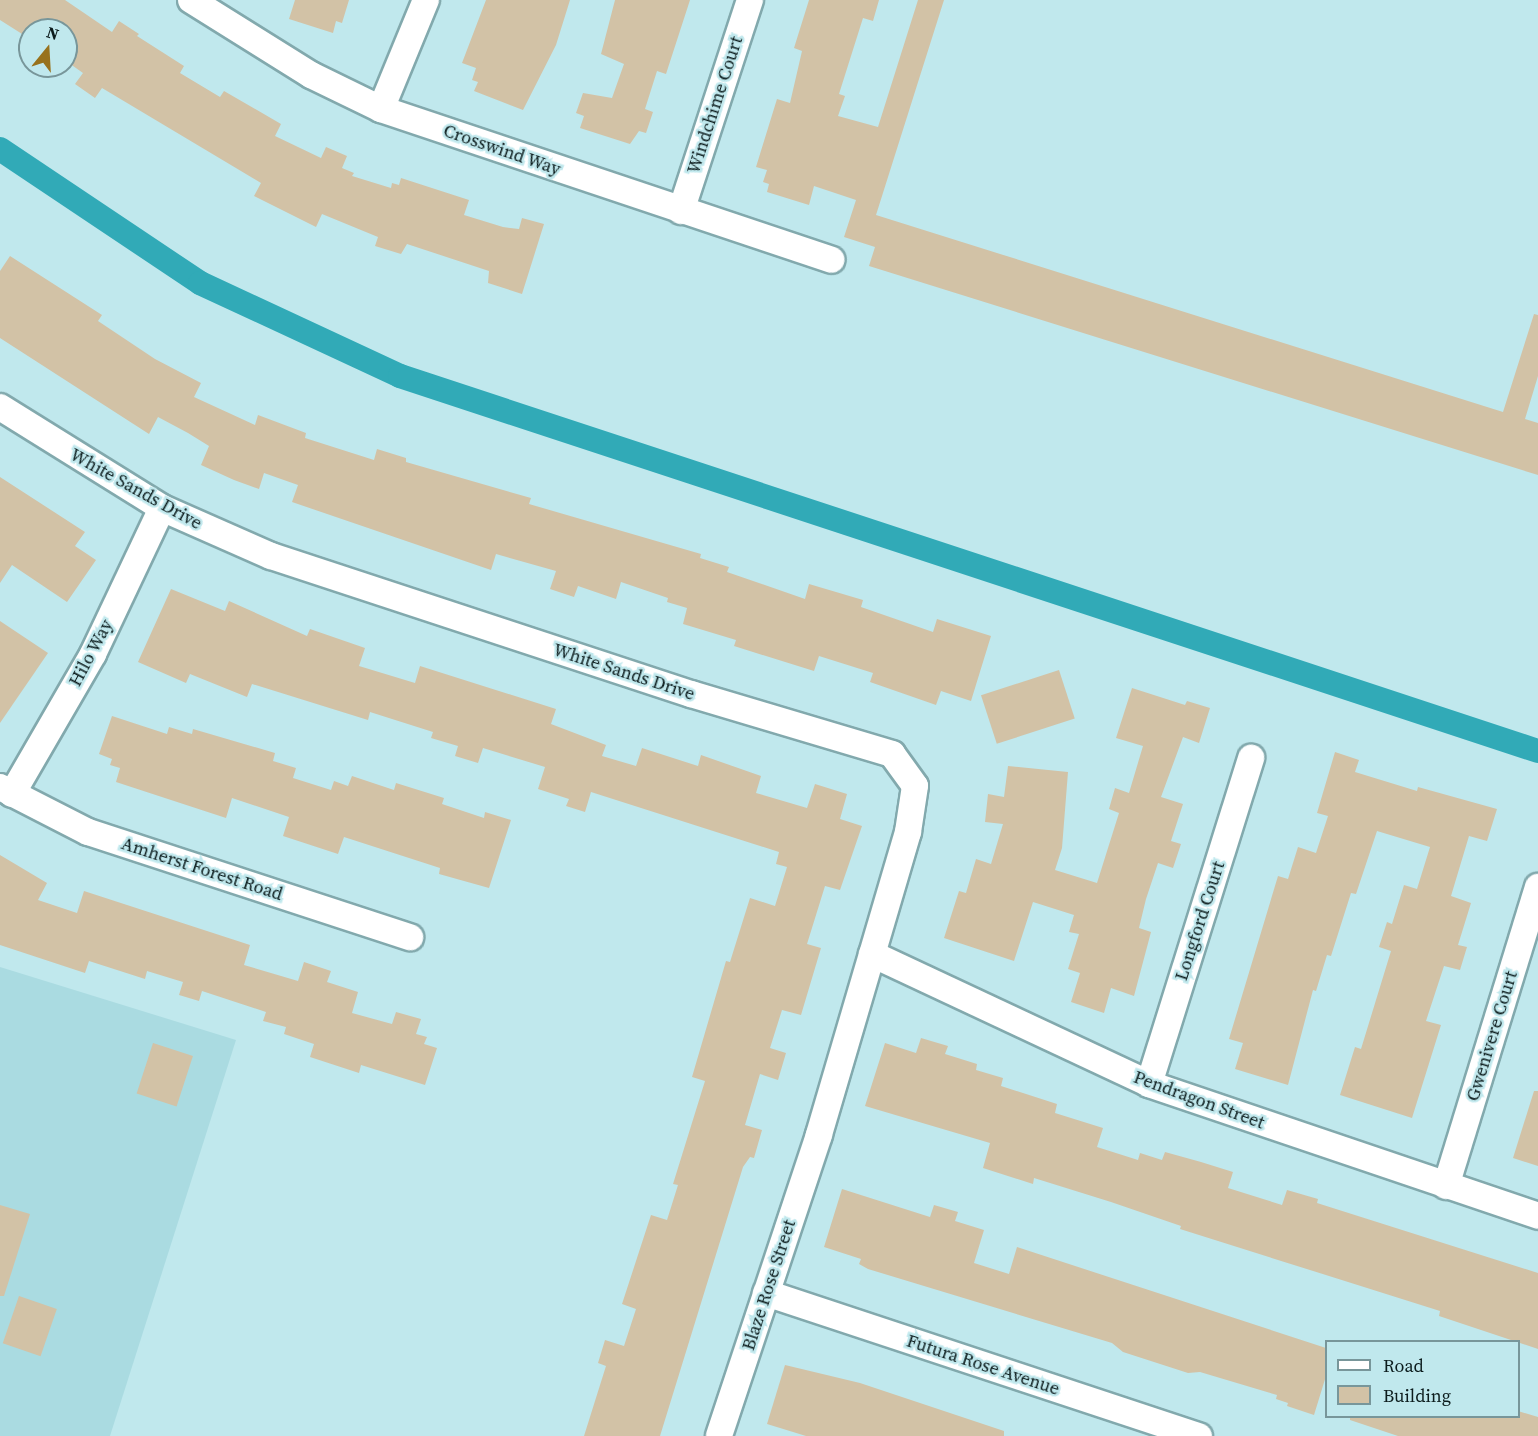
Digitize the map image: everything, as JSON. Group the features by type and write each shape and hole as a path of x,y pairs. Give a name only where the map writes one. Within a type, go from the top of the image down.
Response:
{"street":[{"name":"Crosswind Way","path":"191,0 302,70 381,109 831,260"},
{"path":"381,109 426,0"},
{"name":"Windchime Court","path":"681,211 750,0"},
{"name":"White Sands Drive","path":"0,407 162,508 271,556 691,694 892,754 915,786 908,832 819,1135"},
{"name":"Hilo Way","path":"6,790 93,654 162,508"},
{"name":"Longford Court","path":"1149,1084 1251,758"},
{"name":"Amherst Forest Road","path":"6,790 88,832 410,937"},
{"name":"Gwenivere Court","path":"1446,1186 1538,887"},
{"name":"Pendragon Street","path":"872,954 1149,1084 1538,1216"},
{"name":"Blaze Rose Street","path":"719,1436 819,1135"},
{"name":"Futura Rose Avenue","path":"766,1293 1199,1436"}],"shaded area":[{"path":"0,967 236,1040 110,1436 0,1436"}],"building":[{"path":"0,0 65,0 112,32 119,21 139,34 137,36 184,66 180,73 220,97 224,91 281,124 275,136 321,158 326,147 347,156 342,168 354,173 352,176 391,188 392,183 399,185 401,178 469,200 464,215 503,227 519,229 522,218 544,224 522,294 488,283 489,271 407,244 401,254 375,246 378,237 322,214 316,227 254,196 261,183 102,88 95,98 75,84 83,73 78,69 78,18 18,18 18,31 0,20"},
{"path":"295,0 349,0 342,23 336,21 333,33 289,19"},
{"path":"486,0 570,0 556,45 523,110 474,91 478,82 472,80 476,68 462,63"},
{"path":"615,0 690,0 666,74 657,71 645,109 653,112 646,133 639,131 630,144 580,128 584,116 576,113 583,93 612,98 624,64 601,54"},
{"path":"809,0 879,0 873,21 863,18 839,94 845,96 838,116 878,127 918,0 944,0 876,215 1503,412 1534,314 1538,315 1538,376 1525,419 1538,423 1538,475 869,266 875,247 844,237 856,200 814,186 809,205 767,192 769,184 763,182 767,170 756,167 777,99 790,103 802,51 794,48"},
{"path":"10,256 102,315 98,321 155,359 201,383 194,397 255,425 258,415 306,433 305,438 374,460 377,449 406,458 406,462 531,498 529,504 701,554 700,558 729,567 727,572 805,599 809,584 863,600 861,607 933,632 937,619 991,636 971,701 941,691 936,705 870,682 873,673 819,656 814,671 734,646 736,640 683,624 687,608 667,602 668,598 621,582 616,599 578,586 574,597 550,589 556,571 496,554 491,570 292,502 298,485 264,473 259,489 201,465 209,446 158,417 149,434 0,338 0,271"},
{"path":"0,477 85,532 75,546 96,560 67,602 12,565 0,583"},
{"path":"171,589 225,611 229,601 307,636 310,629 365,648 359,666 415,683 420,666 556,709 551,724 606,745 602,756 636,766 642,748 698,766 701,755 761,776 756,793 807,808 815,784 847,794 840,819 862,826 840,890 825,886 807,944 821,948 801,1015 782,1010 770,1048 786,1053 778,1080 760,1074 745,1125 762,1130 754,1158 750,1157 743,1167 660,1436 584,1436 606,1366 598,1363 605,1340 624,1346 636,1309 622,1304 651,1215 667,1220 678,1185 673,1184 705,1081 692,1077 726,961 730,962 750,898 775,906 787,867 776,864 779,852 591,792 585,812 566,806 569,799 538,789 545,767 483,748 478,763 455,756 458,746 431,738 433,732 370,712 368,720 252,684 247,697 190,674 186,683 138,662"},
{"path":"0,621 48,653 0,723"},
{"path":"1059,670 1075,719 997,744 981,695"},
{"path":"1132,688 1185,705 1187,701 1210,708 1199,743 1183,737 1161,797 1183,804 1171,841 1181,844 1173,868 1158,863 1146,899 1139,928 1151,932 1134,996 1111,988 1104,1013 1071,1002 1080,973 1068,969 1079,934 1069,932 1074,915 1033,902 1014,961 944,938 959,891 966,893 976,859 991,864 1003,824 985,822 988,794 1004,797 1008,766 1068,772 1062,848 1055,870 1097,883 1119,813 1109,809 1115,788 1129,793 1143,746 1116,738"},
{"path":"112,716 167,734 169,727 192,734 193,729 275,753 273,761 296,768 293,778 331,790 334,781 348,786 352,776 394,790 396,783 444,798 442,804 484,818 485,812 511,820 489,888 439,874 440,868 344,837 338,854 283,836 289,817 232,798 226,818 116,782 120,768 110,765 112,759 99,754"},
{"path":"1335,752 1359,760 1355,772 1417,791 1418,787 1497,809 1487,841 1469,836 1451,896 1471,903 1458,945 1467,947 1460,970 1444,966 1426,1021 1441,1025 1412,1118 1340,1095 1355,1047 1361,1049 1391,951 1379,947 1387,922 1392,924 1404,885 1417,889 1430,847 1377,831 1356,894 1351,893 1331,956 1327,955 1316,991 1313,990 1288,1085 1235,1069 1243,1043 1229,1039 1278,876 1288,879 1298,847 1316,853 1328,816 1317,813"},
{"path":"0,855 47,883 38,900 77,913 84,891 250,945 244,965 298,981 304,962 331,971 327,982 358,992 352,1013 392,1024 396,1012 421,1019 416,1034 427,1037 424,1044 437,1048 425,1085 361,1065 359,1073 310,1057 314,1044 284,1034 286,1027 263,1021 266,1012 202,991 199,1001 179,995 183,982 147,971 145,979 89,961 85,973 0,945"},
{"path":"921,1038 948,1046 945,1054 977,1064 976,1070 1003,1078 1001,1086 1057,1104 1055,1113 1103,1128 1097,1147 1138,1160 1140,1153 1162,1160 1165,1152 1201,1162 1233,1172 1228,1188 1282,1205 1287,1190 1318,1199 1317,1203 1538,1273 1538,1349 1520,1343 1520,1340 1511,1340 1439,1316 1440,1311 1180,1229 1181,1226 1111,1202 1034,1178 1033,1184 983,1168 990,1143 865,1106 885,1043 916,1053"},
{"path":"153,1043 193,1056 177,1106 137,1093"},
{"path":"1534,1091 1538,1091 1538,1166 1513,1158"},
{"path":"842,1189 930,1217 934,1205 958,1212 955,1221 984,1230 974,1263 1009,1274 1017,1247 1325,1348 1325,1379 1314,1415 1287,1406 1288,1403 1276,1399 1277,1395 1200,1372 1188,1373 1123,1352 1112,1343 868,1269 859,1264 861,1259 824,1247"},
{"path":"0,1205 30,1214 4,1296 0,1296"},
{"path":"19,1296 57,1309 41,1356 3,1343"},
{"path":"785,1365 860,1383 1004,1431 1004,1436 806,1436 767,1424"},
{"path":"1520,1412 1538,1417 1538,1436 1398,1436 1350,1420 1350,1418 1520,1418"}],"waterway":[{"path":"0,149 200,283 400,376 1538,751"}]}
